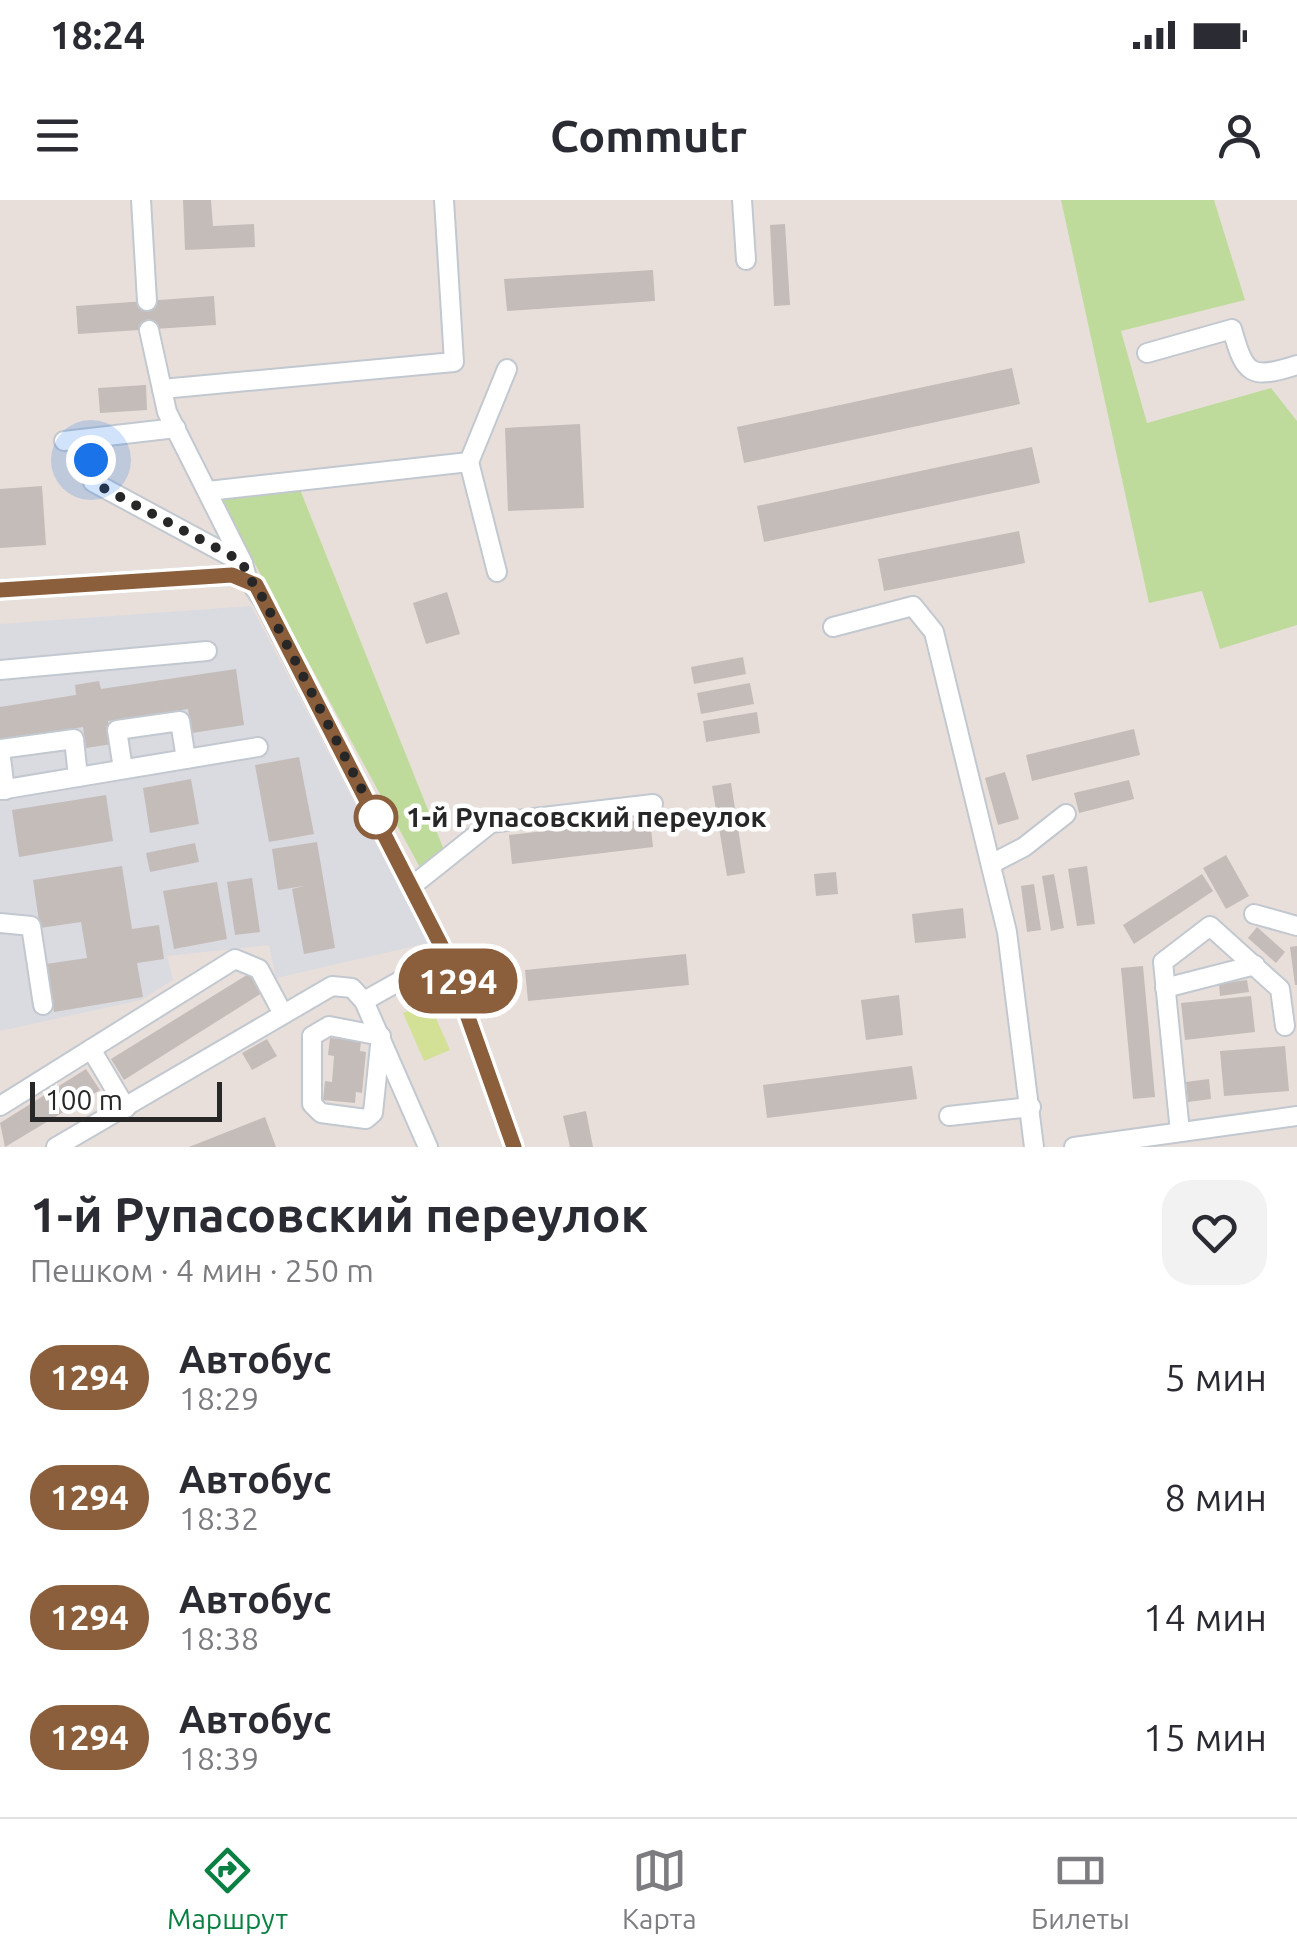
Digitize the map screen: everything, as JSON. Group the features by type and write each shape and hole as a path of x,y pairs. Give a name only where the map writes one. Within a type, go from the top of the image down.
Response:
{"street":[{"path":"140,200 147,301"},
{"path":"162,388 454,362 444,200"},
{"path":"742,200 746,260"},
{"path":"1147,353 1232,329 1242,364 1252,372 1267,374 1297,365"},
{"path":"149,330 176,428 245,570 446,955 514,1147"},
{"path":"496,572 469,462 508,369"},
{"path":"64,441 176,428"},
{"path":"89,438 92,482 245,570"},
{"path":"208,491 469,462"},
{"path":"0,590 232,575 245,570"},
{"path":"833,627 912,606 934,632 993,863 1034,1147"},
{"path":"0,670 207,651"},
{"path":"123,769 118,730 180,721 186,759"},
{"path":"78,778 74,739 0,749 3,790 78,778 123,769 258,747"},
{"path":"412,886 492,822 653,804"},
{"path":"993,863 1024,848 1066,814"},
{"path":"1254,914 1297,926"},
{"path":"0,923 31,926 42,1005"},
{"path":"1180,1132 1163,962 1210,926 1280,989 1285,1026"},
{"path":"364,1001 446,955"},
{"path":"0,1106 235,959 259,968 284,1014"},
{"path":"1166,988 1256,964"},
{"path":"56,1147 332,986 352,988 364,1001 428,1147"},
{"path":"329,1026 381,1036 374,1113 358,1121 321,1113 309,1092 312,1036 329,1026"},
{"path":"91,1050 126,1108"},
{"path":"949,1116 1031,1107"},
{"path":"1074,1147 1297,1116"}],"shaded area":[{"path":"251,606 428,943 276,978 269,945 167,956 173,980 141,1000 0,1031 0,624"}],"green space":[{"path":"1061,200 1214,200 1245,300 1121,331 1147,423 1271,388 1297,421 1297,625 1220,649 1202,591 1149,603"},
{"path":"299,487 446,855 423,873 219,498"},
{"path":"429,1002 450,1050 424,1061 403,1013"}],"building":[{"path":"183,200 211,200 213,226 254,224 255,247 185,250"},
{"path":"785,224 790,305 774,306 770,225"},
{"path":"653,270 655,301 507,311 504,279"},
{"path":"214,296 216,325 78,334 76,306"},
{"path":"1012,368 1020,404 744,463 737,427"},
{"path":"146,385 147,410 100,413 98,388"},
{"path":"580,424 584,508 508,511 505,428"},
{"path":"1032,447 1040,483 764,542 757,506"},
{"path":"42,486 46,545 0,548 0,489"},
{"path":"1019,531 1025,563 884,591 878,559"},
{"path":"447,592 460,634 426,644 413,603"},
{"path":"743,657 746,674 694,684 691,667"},
{"path":"236,669 244,725 192,733 188,709 108,721 112,744 86,748 83,727 0,740 0,707 76,695 75,685 99,681 101,689"},
{"path":"750,683 754,704 701,714 697,693"},
{"path":"757,712 760,733 706,742 703,721"},
{"path":"1134,729 1140,755 1032,781 1026,755"},
{"path":"299,757 314,834 269,842 255,765"},
{"path":"1005,772 1019,819 998,825 985,778"},
{"path":"191,779 199,824 150,833 143,788"},
{"path":"1129,780 1134,799 1079,813 1074,793"},
{"path":"731,783 745,873 727,876 712,786"},
{"path":"106,795 113,841 19,857 12,810"},
{"path":"650,819 653,847 512,864 509,835"},
{"path":"317,842 335,948 304,954 292,889 304,886 278,890 272,849"},
{"path":"195,843 199,862 150,872 146,853"},
{"path":"1226,855 1249,896 1226,909 1203,868"},
{"path":"122,866 132,929 159,925 164,959 137,963 143,997 54,1012 46,964 87,958 81,922 40,928 33,880"},
{"path":"1087,866 1095,924 1077,926 1068,869"},
{"path":"836,872 838,894 816,896 814,874"},
{"path":"1054,874 1064,928 1051,931 1042,876"},
{"path":"1202,874 1213,891 1134,944 1123,925"},
{"path":"252,878 260,932 235,935 227,882"},
{"path":"217,882 227,939 174,949 163,891"},
{"path":"1034,884 1041,930 1027,932 1021,886"},
{"path":"963,908 966,938 915,943 912,914"},
{"path":"1257,927 1285,952 1276,963 1248,938"},
{"path":"1297,946 1297,985 1295,985 1290,947"},
{"path":"686,954 689,985 528,1001 525,970"},
{"path":"1143,966 1155,1097 1133,1099 1121,968"},
{"path":"250,973 262,993 124,1080 111,1059"},
{"path":"1247,980 1249,992 1220,996 1219,984"},
{"path":"899,995 903,1035 866,1040 861,1000"},
{"path":"1251,996 1255,1032 1185,1040 1181,1003"},
{"path":"330,1038 361,1041 360,1051 366,1052 362,1093 356,1092 355,1103 323,1100 325,1081 332,1082 334,1056 328,1055"},
{"path":"267,1039 277,1056 252,1070 242,1053"},
{"path":"1285,1046 1289,1091 1224,1096 1220,1051"},
{"path":"912,1066 917,1099 767,1118 763,1085"},
{"path":"86,1069 100,1090 5,1147 0,1123"},
{"path":"1209,1079 1211,1099 1188,1102 1186,1082"},
{"path":"586,1111 593,1147 570,1147 563,1116"},
{"path":"265,1117 276,1147 189,1147"}],"bus line":[{"name":"1294","path":"0,590 232,575 256,585 446,955 476,1029 514,1147"}],"place":[{"name":"1-й Рупасовский переулок","path":"376,817"}],"route":[{"path":"91,460 92,482 243,562 247,578 256,585 376,817"}]}
